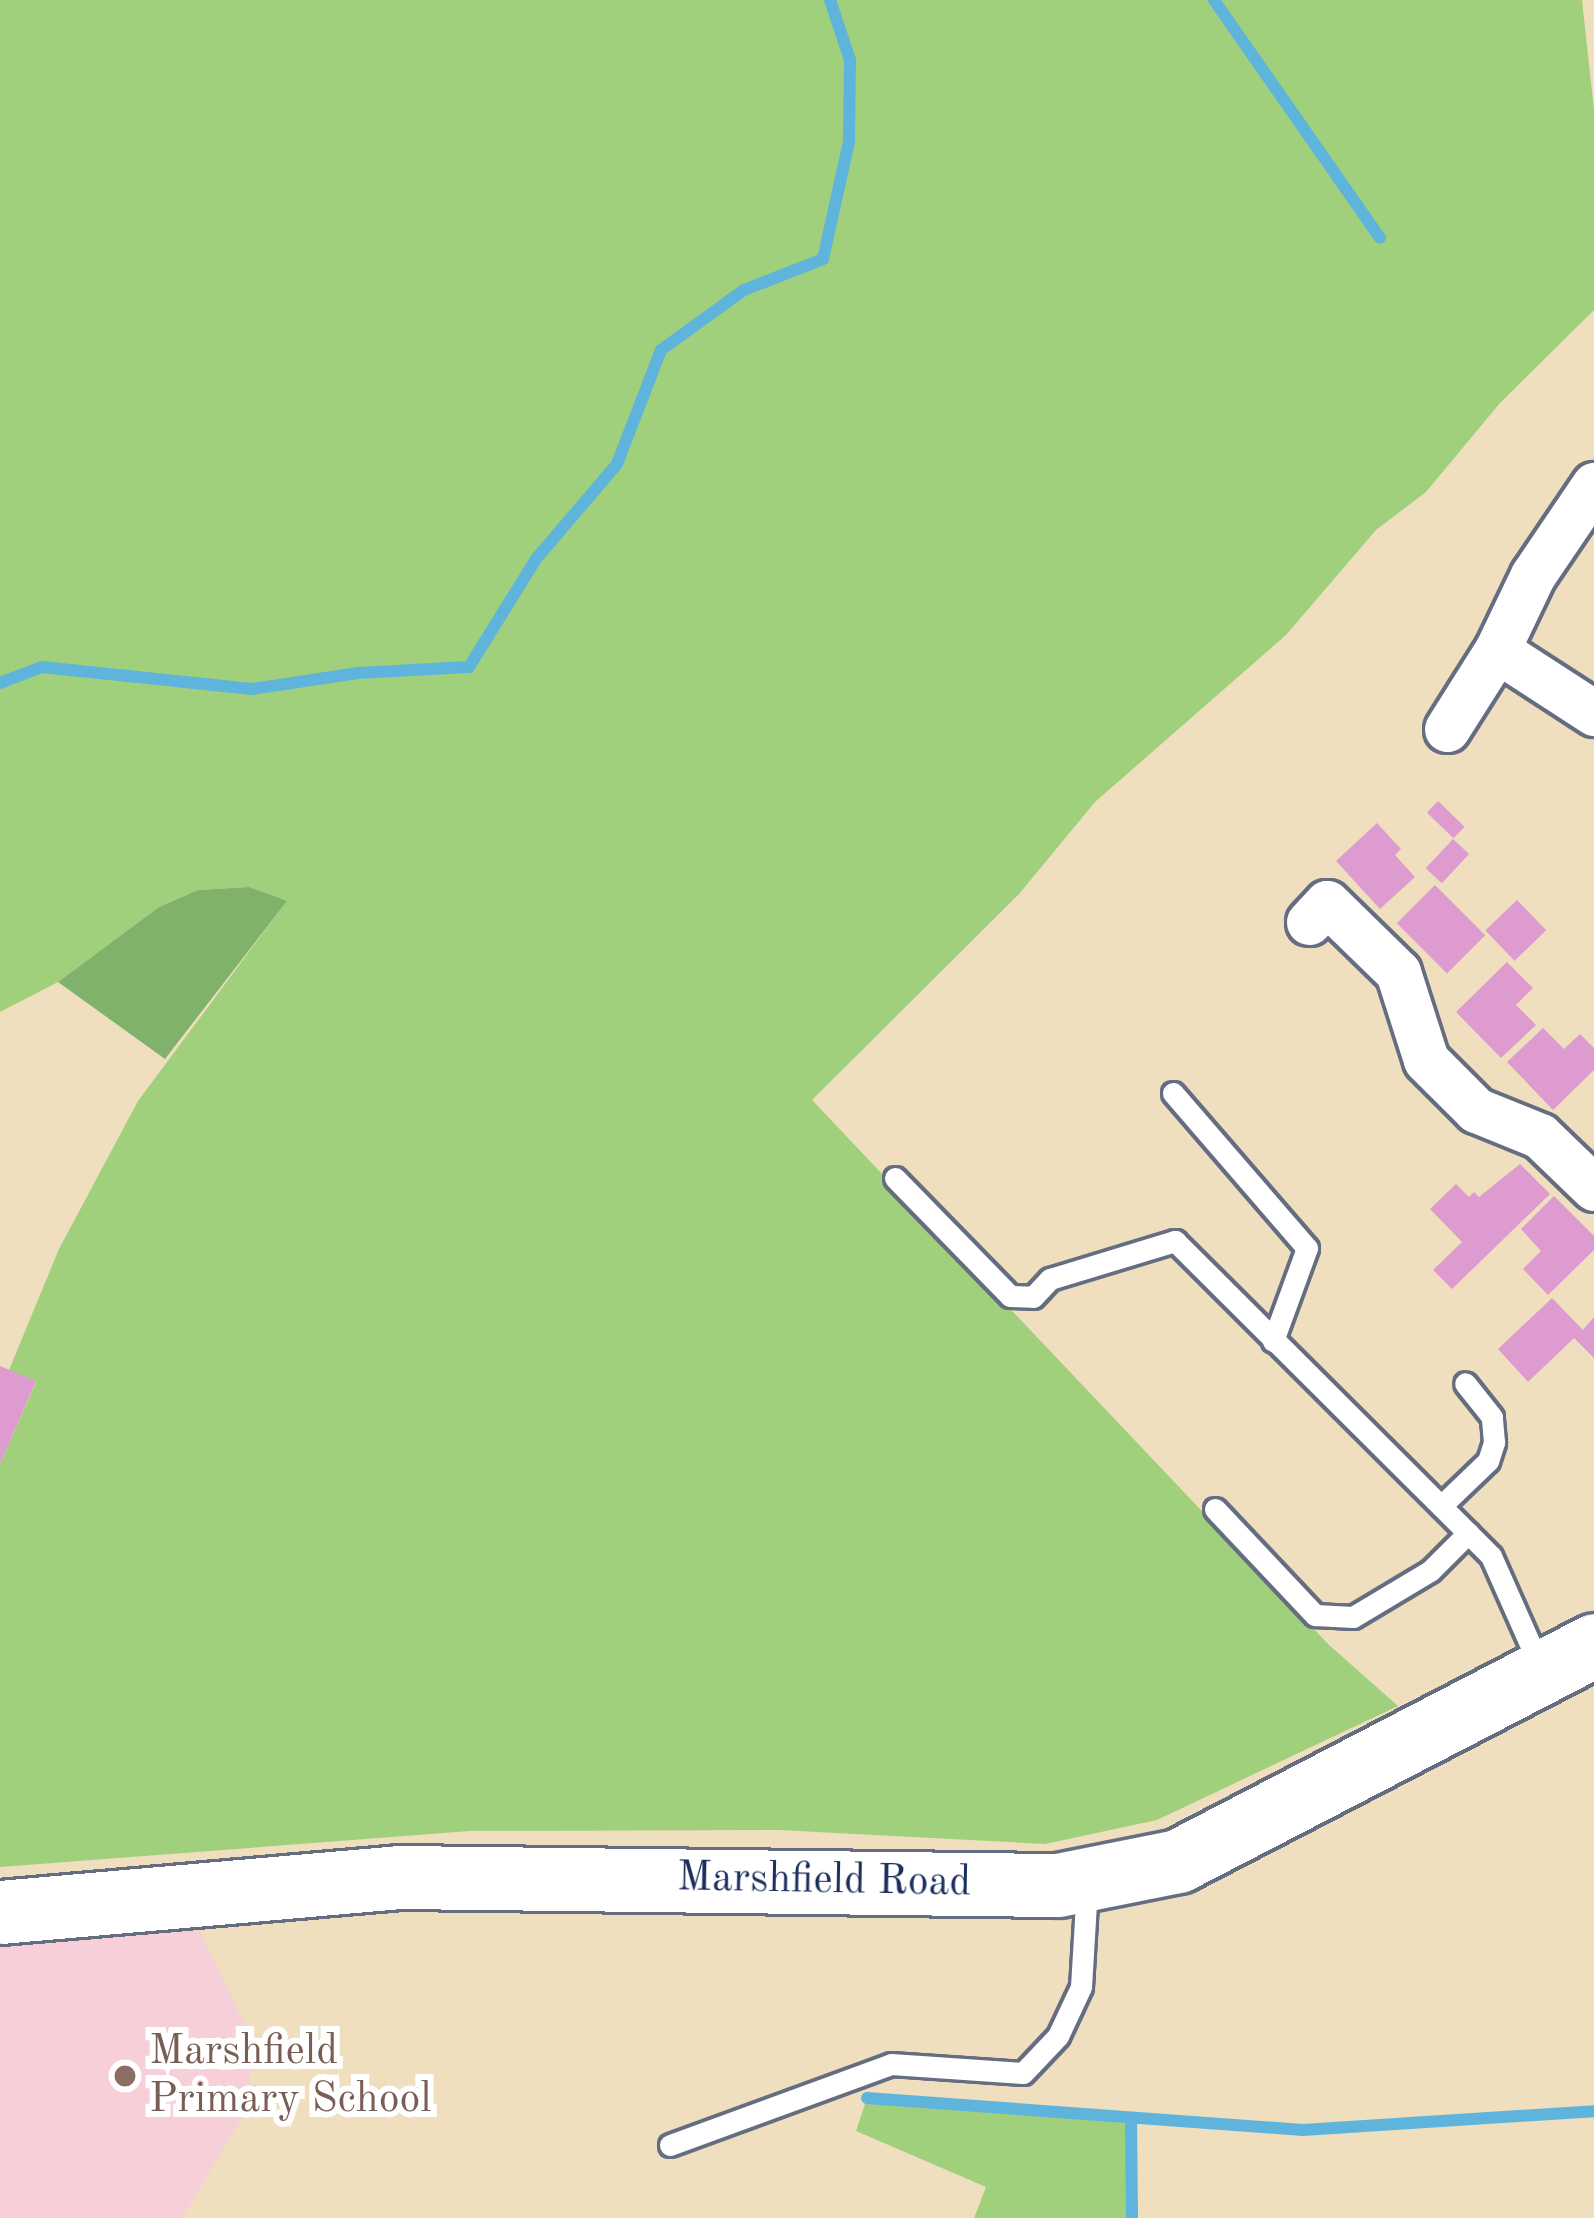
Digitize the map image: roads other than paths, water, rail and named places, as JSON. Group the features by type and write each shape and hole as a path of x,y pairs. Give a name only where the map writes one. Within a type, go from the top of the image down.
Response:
{"street":[{"path":"1447,729 1497,650 1533,575 1594,485"},
{"path":"1497,650 1594,713"},
{"path":"1309,922 1327,904 1398,972 1426,1060 1476,1111 1540,1136 1594,1188"},
{"name":"Marshfield Road","path":"0,1912 399,1877 1034,1885 1088,1879 1178,1861 1568,1657"}],"lane":[{"path":"1173,1093 1307,1248 1273,1341"},
{"path":"895,1178 1010,1296 1033,1297 1050,1280 1175,1241 1491,1556 1568,1657"},
{"path":"1441,1506 1488,1461 1494,1442 1492,1417 1465,1383"},
{"path":"1215,1509 1315,1616 1353,1617 1430,1571 1468,1533"},
{"path":"670,2145 891,2064 1023,2073 1058,2036 1081,1987 1088,1879"}],"waterway":[{"path":"0,683 42,667 252,689 358,673 469,667 536,559 617,464 661,350 744,290 823,259 849,142 850,60 830,0"},
{"path":"1214,0 1380,238"},
{"path":"867,2098 1303,2130 1594,2111"},
{"path":"1131,2121 1132,2218"}],"place":[{"name":"Marshfield Primary School","path":"125,2076"}]}
